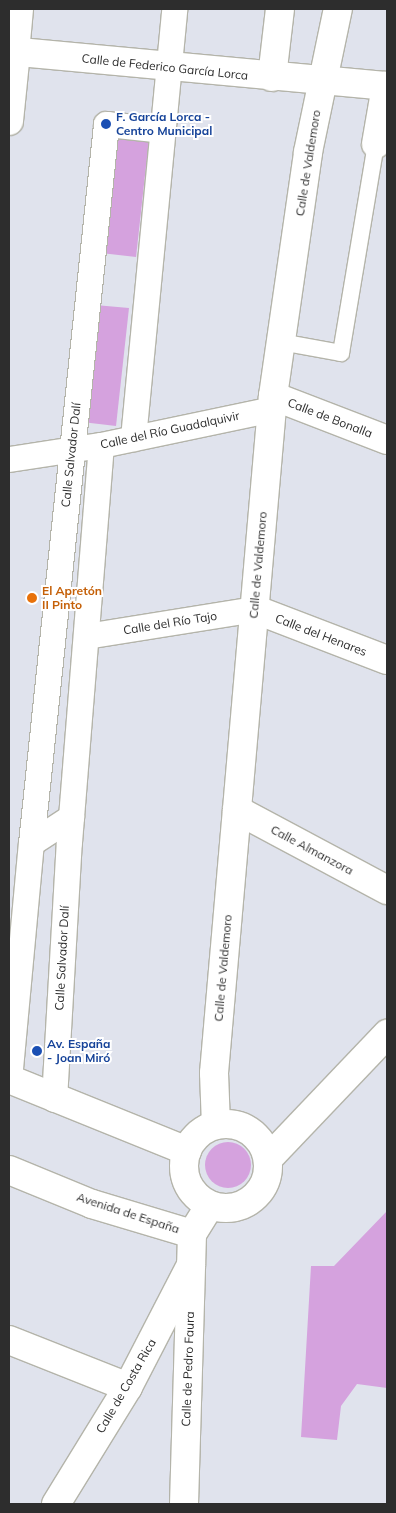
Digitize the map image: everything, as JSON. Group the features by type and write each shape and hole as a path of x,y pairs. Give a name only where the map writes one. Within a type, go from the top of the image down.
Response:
{"street":[{"path":"9,121 12,52 20,9"},
{"path":"133,438 174,9"},
{"path":"272,77 280,9"},
{"name":"Calle de Valdemoro","path":"216,1125 214,1073 272,402 308,152 338,9"},
{"name":"Calle de Federico García Lorca","path":"12,52 168,68 387,86"},
{"path":"376,144 387,86"},
{"name":"Calle Salvador Dalí","path":"9,1079 31,843 106,124 163,130"},
{"name":"Calle del Río Guadalquivir","path":"9,459 101,445 272,402"},
{"name":"Calle de Bonalla","path":"272,402 387,440"},
{"name":"Calle Salvador Dalí","path":"54,1099 71,816 101,445"},
{"name":"Calle del Río Tajo","path":"86,636 254,609"},
{"name":"Calle del Henares","path":"254,609 387,660"},
{"name":"Calle Almanzora","path":"237,810 387,890"},
{"path":"31,843 71,816"},
{"path":"268,1159 387,1034"},
{"path":"9,1079 54,1099 187,1151"},
{"path":"231,1124 254,1134 268,1159 266,1180 260,1192 247,1203 233,1208 210,1205 198,1197 187,1181 184,1167 187,1151 201,1132 216,1125 231,1124"},
{"name":"Avenida de España","path":"9,1170 92,1204 192,1234"},
{"path":"192,1234 210,1205"},
{"name":"Calle de Pedro Faura","path":"184,1504 192,1234"},
{"name":"Calle de Costa Rica","path":"56,1504 128,1387 191,1265"},
{"path":"9,1340 128,1387"}],"lane":[{"path":"281,342 341,353 376,144"}],"shaded area":[{"path":"114,134 149,139 136,257 101,253"},
{"path":"95,305 129,308 116,426 82,422"},
{"path":"223,1142 233,1142 247,1152 251,1165 247,1178 241,1184 233,1188 223,1188 209,1178 205,1170 205,1160 215,1146"},
{"path":"387,1211 387,1388 357,1384 341,1406 337,1440 301,1437 311,1266 334,1266"}],"place":[{"name":"F. García Lorca - Centro Municipal","path":"106,124"},
{"name":"El Apretón II Pinto","path":"32,598"},
{"name":"Av. España - Joan Miró","path":"37,1051"}]}
